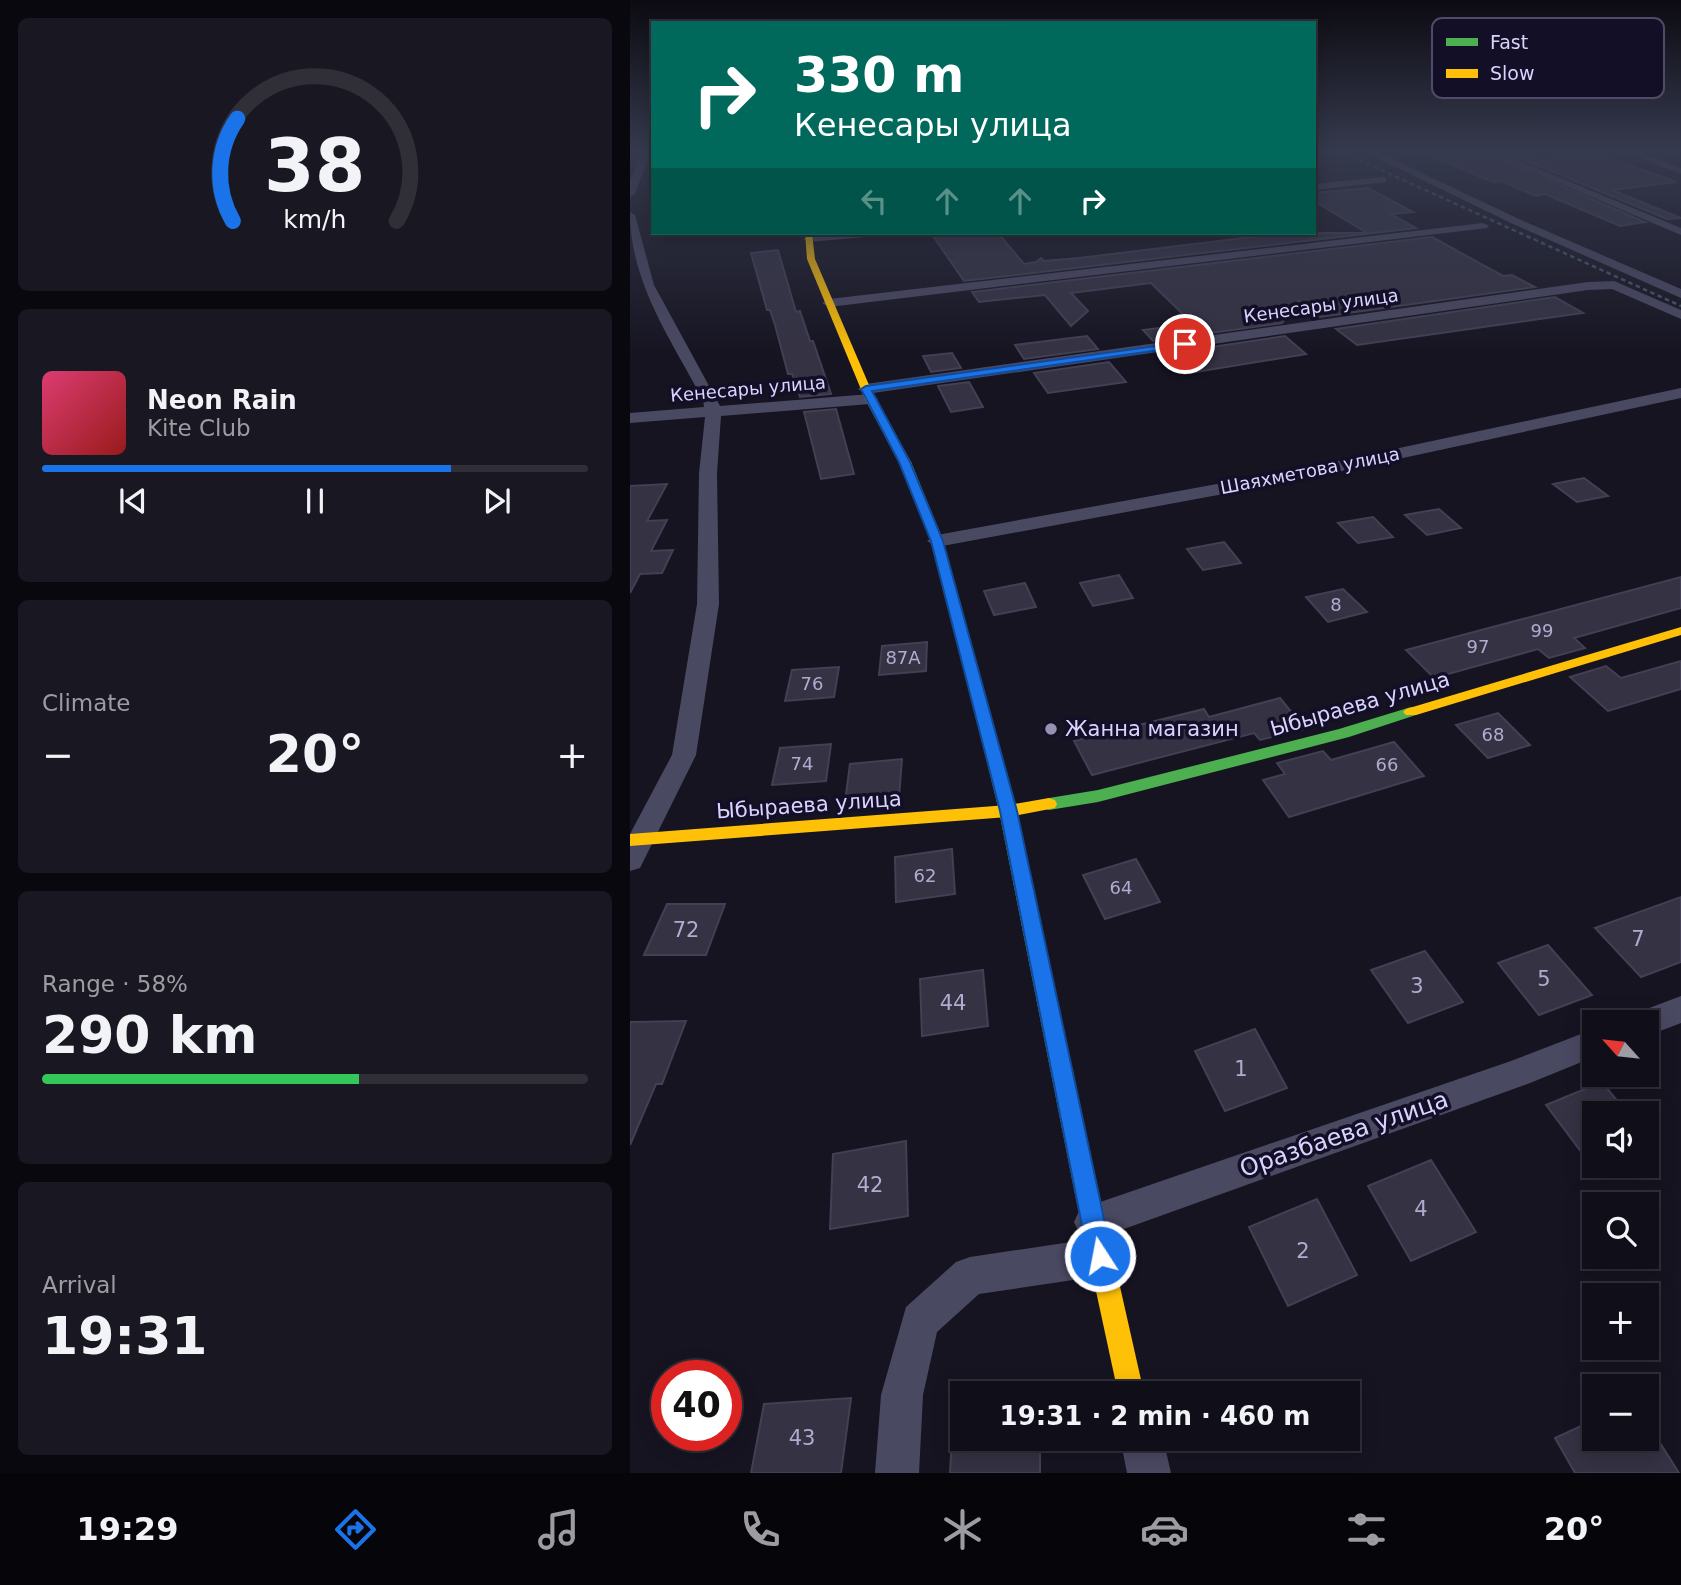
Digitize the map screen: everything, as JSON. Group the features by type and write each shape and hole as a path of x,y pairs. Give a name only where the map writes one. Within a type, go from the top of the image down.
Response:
{"street":[{"path":"631,219 648,285 711,400 713,412 708,474 708,604 684,755 634,847"},
{"path":"1510,219 1681,294"},
{"path":"1649,219 1681,232"},
{"path":"830,303 1483,226"},
{"path":"831,235 808,236 811,259 868,394 905,462 937,541 1008,811 1128,1381"},
{"name":"Кенесары улица","path":"630,418 713,412 868,394 1576,288 1615,285 1681,315"},
{"name":"Шаяхметова улица","path":"937,541 1041,524 1301,473 1681,393"},
{"name":"Ыбыраева улица","path":"634,847 1008,811 1098,796 1330,736 1681,631"},
{"path":"1659,1018 1681,1009"},
{"name":"Оразбаева улица","path":"897,1473 902,1395 920,1321 970,1276 1097,1239 1582,1049"},
{"path":"1144,1451 1149,1473"}],"building":[{"path":"1343,219 1399,219 1416,228 964,281 932,235 1000,235 1024,264 1036,262 1041,258 1044,261 1079,258 1268,235 1367,233"},
{"path":"1603,219 1637,219 1645,222 1620,226"},
{"path":"1432,237 1503,276 1512,275 1535,287 1320,317 1299,301 1282,323 1153,341 1143,330 1193,324 1151,283 1071,293 1088,311 1071,326 1045,295 979,302 972,292"},
{"path":"778,250 796,312 800,311 810,341 813,341 831,394 800,397 792,374 788,374 751,253"},
{"path":"1555,297 1583,313 1357,345 1336,329"},
{"path":"1087,336 1098,349 1024,359 1015,345"},
{"path":"1285,336 1306,354 1184,374 1165,354"},
{"path":"952,353 961,368 931,372 923,356"},
{"path":"1109,362 1126,382 1048,393 1034,373"},
{"path":"969,382 983,407 951,412 938,386"},
{"path":"836,409 854,474 821,479 804,412"},
{"path":"1584,478 1608,496 1577,502 1553,484"},
{"path":"667,484 647,521 667,520 651,551 673,550 662,573 640,574 630,593 630,486"},
{"path":"1439,509 1461,528 1427,535 1405,515"},
{"path":"1373,517 1393,537 1358,543 1338,523"},
{"path":"1224,542 1241,563 1203,570 1187,549"},
{"path":"1119,575 1133,598 1093,606 1080,583"},
{"path":"1681,577 1681,608 1574,638 1585,648 1549,658 1538,649 1434,678 1406,650"},
{"path":"1025,583 1036,607 994,615 984,591"},
{"path":"1343,589 1367,612 1328,622 1306,597"},
{"path":"927,642 926,671 879,675 882,646"},
{"path":"1681,661 1681,689 1608,711 1570,677 1606,666 1621,678"},
{"path":"839,667 834,697 785,701 792,670"},
{"path":"1280,698 1305,729 1260,740 1254,733 1092,775 1074,741 1204,709 1209,717"},
{"path":"1498,713 1530,745 1488,758 1456,725"},
{"path":"1394,742 1424,776 1289,817 1263,780 1285,774 1277,763 1323,751 1331,760"},
{"path":"831,744 826,781 772,785 780,748"},
{"path":"902,759 899,797 845,802 850,764"},
{"path":"952,849 955,894 896,902 895,857"},
{"path":"1136,859 1160,902 1105,919 1083,875"},
{"path":"1681,897 1681,962 1641,977 1595,928"},
{"path":"667,904 725,904 706,955 644,955"},
{"path":"1548,945 1592,995 1539,1015 1498,963"},
{"path":"1425,951 1463,1002 1408,1023 1371,970"},
{"path":"983,970 988,1026 922,1036 920,979"},
{"path":"686,1021 662,1084 656,1084 630,1145 630,1022"},
{"path":"1255,1029 1287,1088 1225,1111 1195,1051"},
{"path":"1590,1087 1606,1087 1617,1101 1582,1101 1582,1153 1546,1105"},
{"path":"906,1141 908,1216 830,1229 833,1154"},
{"path":"1431,1160 1476,1232 1411,1261 1368,1186"},
{"path":"1317,1199 1357,1275 1288,1306 1249,1227"},
{"path":"851,1398 841,1473 751,1473 764,1404"},
{"path":"1582,1426 1582,1451 1659,1451 1659,1441 1679,1473 1575,1473 1555,1438"},
{"path":"951,1451 1040,1451 1040,1473 950,1473"}],"railway":[{"path":"1489,219 1681,306"}],"traffic: fast":[{"path":"971,668 1008,811 1086,1189"},
{"path":"1049,804 1098,796 1343,733 1411,712"}],"traffic: slow":[{"path":"808,235 811,259 870,399 905,462 937,541 971,668"},
{"path":"1411,712 1681,631"},
{"path":"630,840 1008,811 1049,804"},
{"path":"1086,1189 1128,1381"}],"place":[{"name":"Жанна магазин","path":"1051,729"}],"route":[{"path":"1100,1256 1008,811 937,541 905,462 866,389 1185,344"}]}
